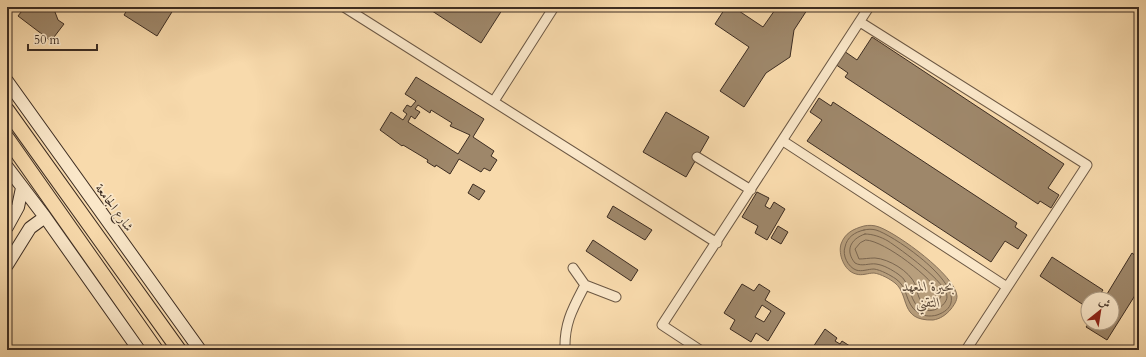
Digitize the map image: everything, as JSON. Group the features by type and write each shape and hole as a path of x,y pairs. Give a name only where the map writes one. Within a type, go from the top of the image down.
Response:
{"main road":[{"path":"7,110 179,350"},
{"path":"7,138 156,350"}],"street":[{"path":"344,7 717,243"},
{"path":"494,101 554,7"},
{"path":"700,350 662,325 870,7"},
{"path":"860,22 1087,165 966,350"},
{"name":"شارع الجامعة","path":"7,81 200,350"},
{"path":"783,141 1007,287"},
{"path":"697,157 751,190"},
{"path":"7,167 45,217 138,350"},
{"path":"22,188 18,207 9,224 26,233"},
{"path":"7,265 26,233 34,224 45,217"},
{"path":"573,268 585,285 616,296"},
{"path":"565,350 565,332 573,308 585,285"}],"water":[{"name":"بحيرة المعهد التقني","path":"864,226 875,226 888,231 912,246 947,277 954,287 957,296 955,303 945,315 933,320 922,319 915,316 910,312 900,288 893,281 874,273 858,275 845,266 840,252 841,244 850,232"}],"building":[{"path":"25,7 49,7 55,12 58,20 64,24 51,41 18,16"},
{"path":"129,7 175,7 157,36 124,15"},
{"path":"426,7 504,7 481,43"},
{"path":"726,7 733,7 763,27 777,7 809,7 794,30 790,57 766,73 744,107 720,91 749,47 715,24"},
{"path":"872,37 1064,164 1048,188 1059,195 1051,208 1040,201 1038,204 845,77 848,73 835,64 844,51 857,60"},
{"path":"416,77 484,119 473,137 494,151 491,156 497,160 490,171 484,168 481,172 459,159 450,174 436,165 435,167 427,162 428,160 403,145 402,146 380,130 391,112 403,120 407,114 403,111 407,105 411,107 416,101 405,94","holes":["418,105 430,113 431,110 452,123 450,126 470,135 458,154 408,122 411,116 415,119 420,112 415,109"]},
{"path":"819,98 831,106 833,102 1017,223 1015,227 1027,235 1018,249 1005,241 991,262 807,141 822,120 810,112"},
{"path":"666,112 709,137 686,177 643,152"},
{"path":"473,184 485,191 479,200 468,193"},
{"path":"757,192 769,198 765,206 770,209 774,202 785,209 767,240 755,233 758,226 742,217"},
{"path":"613,206 652,230 645,240 607,217"},
{"path":"778,226 788,232 781,244 771,238"},
{"path":"593,240 638,270 631,281 586,251"},
{"path":"1132,253 1139,258 1139,289 1120,319 1120,291 1109,291"},
{"path":"1052,257 1103,290 1080,291 1080,303 1040,276"},
{"path":"742,284 754,291 759,284 770,291 765,300 785,313 768,341 756,333 751,342 730,329 735,320 724,313","holes":["762,305 771,311 764,322 755,317"]},
{"path":"825,329 837,338 835,341 840,344 842,341 856,350 817,350 813,347"},
{"path":"1092,331 1113,331 1107,340"}]}
